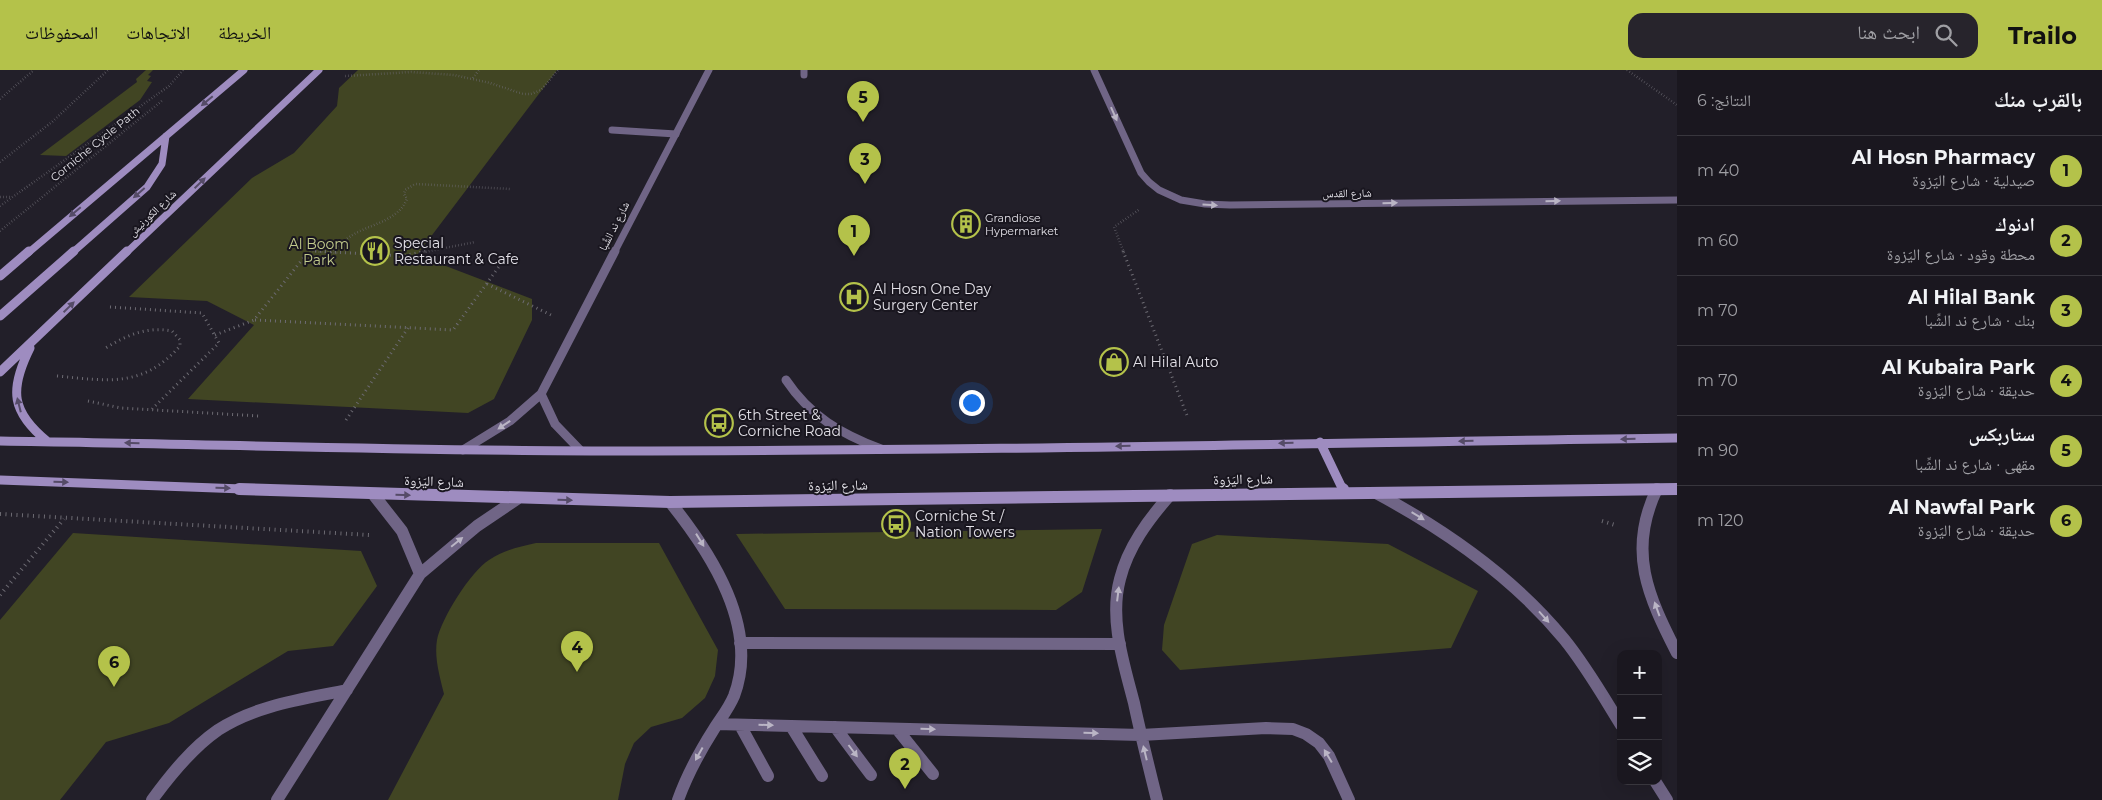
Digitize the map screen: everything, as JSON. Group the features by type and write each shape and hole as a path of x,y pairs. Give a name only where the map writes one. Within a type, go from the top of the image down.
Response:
{"street":[{"path":"0,276 244,70"},
{"name":"شارع الكورنيش","path":"0,372 319,70"},
{"name":"شارع ند الشِّبا","path":"463,450 510,421 541,394 709,70"},
{"name":"شارع القدس","path":"1094,70 1141,173 1153,187 1163,193 1189,202 1216,205 1677,200"},
{"path":"612,130 676,134"},
{"path":"0,316 147,187 162,164 166,136"},
{"path":"34,341 22,364 16,386 18,407 28,426 48,442"},
{"path":"786,380 806,408 822,420 859,442 881,449"},
{"path":"541,394 555,424 580,450"},
{"path":"0,441 463,450 580,450 881,449 1677,438"},
{"path":"1320,442 1344,492"},
{"name":"شارع اليَزوة","path":"0,480 517,499 670,502 1677,489"},
{"path":"0,484 12,481"},
{"path":"1657,489 1647,510 1642,534 1643,561 1656,608 1677,653"},
{"path":"1375,493 1406,508 1469,549 1500,574 1530,602 1585,666 1617,718"},
{"path":"373,494 386,507 406,537 420,574"},
{"path":"1157,800 1120,644 1116,612 1119,584 1127,557 1138,534 1152,513 1170,495"},
{"path":"277,800 420,574 471,531 517,499"},
{"path":"670,502 697,535 725,588 740,643 742,660 740,676 734,696 684,783 678,800"},
{"path":"740,643 1120,644"},
{"path":"152,800 172,773 196,748 223,728 246,715 269,707 347,690"},
{"path":"717,724 1141,734 1266,728 1293,729 1306,734 1319,743 1329,756 1349,800"},
{"path":"740,725 768,776"},
{"path":"791,726 822,776"},
{"path":"835,727 871,775"},
{"path":"897,728 933,774"},
{"path":"1658,785 1667,800"}],"path":[{"path":"0,99 34,70"},
{"path":"0,162 52,122 108,70"},
{"path":"0,206 169,86 183,70"},
{"path":"473,78 479,70"},
{"path":"312,77 411,72 454,75 473,78 515,92 531,94 541,90 558,70"},
{"path":"1628,70 1677,105"},
{"name":"Corniche Cycle Path","path":"0,231 170,95"},
{"path":"330,252 354,234 400,210 406,204 405,190 415,184 511,189"},
{"path":"1163,193 1114,226 1199,444"},
{"path":"0,197 12,197"},
{"path":"254,320 308,251 402,256 475,242"},
{"path":"216,335 254,320 453,330 502,261"},
{"path":"487,284 576,327"},
{"path":"105,307 202,313 216,335 219,343 152,410"},
{"path":"355,421 345,420 408,327"},
{"path":"56,376 114,381 124,380 154,370 166,363 180,346 180,340 172,330 152,329 125,337 104,349"},
{"path":"88,401 102,406 268,416"},
{"path":"0,514 406,537"},
{"path":"0,595 64,518"}],"green space":[{"path":"146,70 153,70 148,75 151,76 147,81 152,82 140,100 66,156 40,155 137,82 136,79"},
{"name":"Al Boom Park","path":"358,70 557,70 417,255 532,299 532,320 494,399 468,413 188,399 254,325 207,301 129,297 252,178 294,153 337,106 339,88"},
{"path":"1102,529 1082,592 1056,610 785,609 736,534"},
{"path":"73,533 361,551 377,586 333,646 288,651 169,723 106,742 60,800 0,800 0,620"},
{"path":"1217,535 1388,544 1478,591 1451,648 1180,670 1162,650 1164,625 1192,544"},
{"path":"536,543 659,543 718,650 715,676 705,698 682,718 651,727 634,743 625,764 618,800 388,800 444,694 436,647 440,631 450,608 474,574 489,560 506,551"}],"place":[{"name":"ستاربكس","path":"863,122"},
{"name":"Al Hilal Bank","path":"865,184"},
{"name":"Grandiose Hypermarket","path":"966,224"},
{"name":"Special Restaurant & Cafe","path":"375,251"},
{"name":"Al Hosn Pharmacy","path":"854,256"},
{"name":"Al Hosn One Day Surgery Center","path":"854,297"},
{"name":"Al Hilal Auto","path":"1114,362"},
{"name":"6th Street & Corniche Road","path":"719,423"},
{"name":"Corniche St / Nation Towers","path":"896,524"},
{"name":"Al Kubaira Park","path":"577,672"},
{"name":"Al Nawfal Park","path":"114,687"},
{"name":"ادنوك","path":"905,789"}]}
